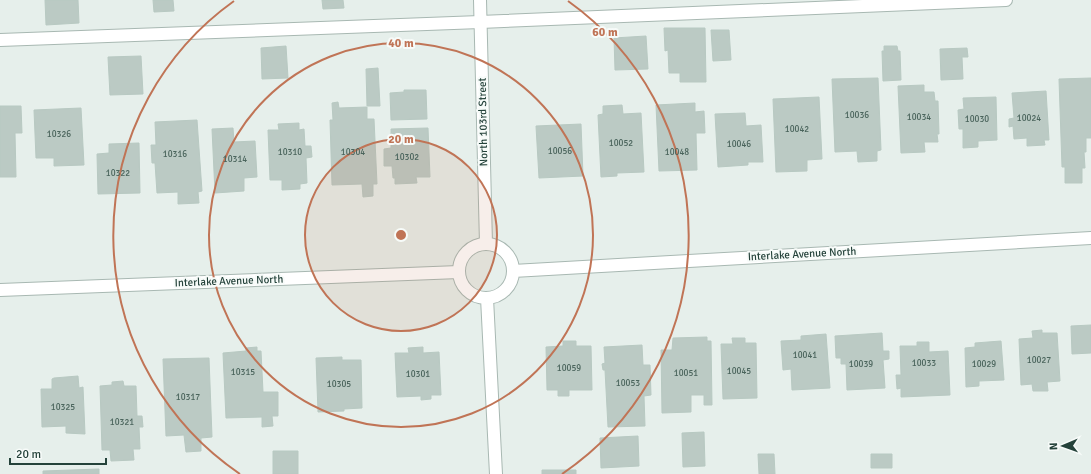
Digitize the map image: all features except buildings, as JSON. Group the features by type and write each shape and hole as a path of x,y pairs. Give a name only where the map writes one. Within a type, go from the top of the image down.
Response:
{"street":[{"name":"North 103rd Street","path":"480,0 486,244"},
{"path":"0,40 1006,0"},
{"name":"Interlake Avenue North","path":"513,271 1091,238"},
{"path":"486,244 498,247 505,252 510,259 513,271 512,278 508,286 502,293 487,298 475,296 467,291 459,276 461,259 466,252 473,247 486,244"},
{"name":"Interlake Avenue North","path":"0,290 459,272"},
{"path":"487,298 496,474"}]}
